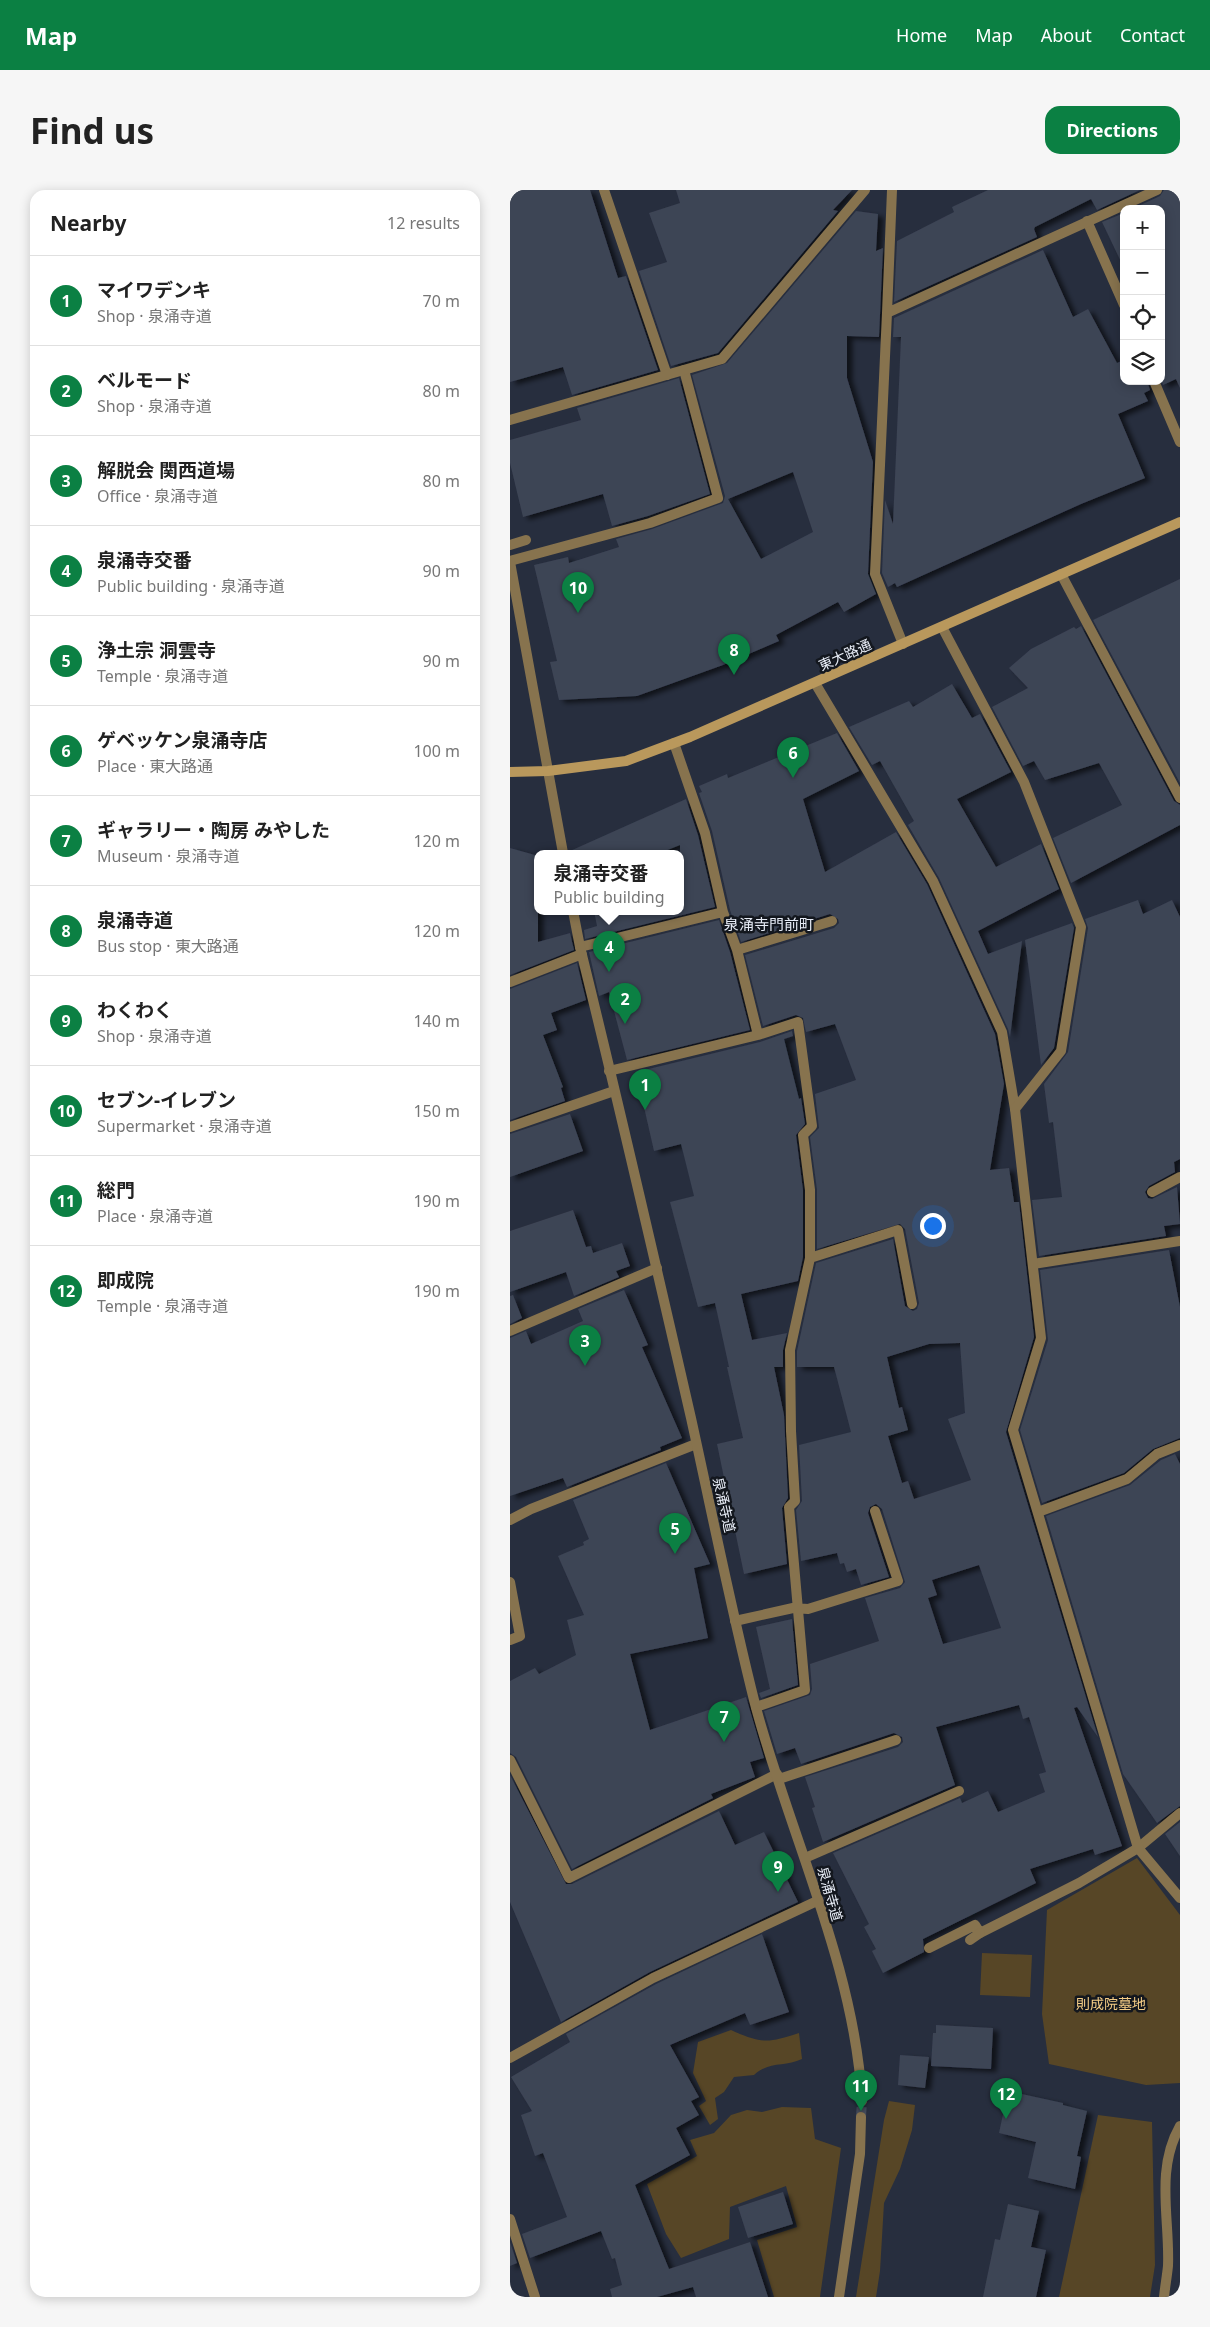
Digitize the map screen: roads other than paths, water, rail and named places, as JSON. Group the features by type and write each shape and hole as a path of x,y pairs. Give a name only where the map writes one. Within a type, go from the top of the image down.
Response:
{"main road":[{"name":"東大路通","path":"510,772 548,771 626,761 674,743 815,683 1180,522"}],"street":[{"path":"604,190 667,375"},
{"path":"510,420 722,359 865,190"},
{"path":"892,190 875,574 904,644"},
{"path":"887,313 1157,190"},
{"path":"1087,221 1120,295"},
{"path":"562,850 510,562 650,523 718,498 684,370"},
{"path":"1156,385 1180,442"},
{"path":"510,545 526,540"},
{"path":"1061,574 1180,798"},
{"path":"942,627 1024,782 1081,927 1061,1051 1015,1109"},
{"path":"815,683 937,890 1002,1032 1015,1109 1041,1338 1013,1430 1138,1848 1180,1898"},
{"path":"674,743 705,833 723,912 737,950 758,1035"},
{"path":"510,982 581,951 723,912"},
{"name":"泉涌寺道","path":"574,915 657,1268 735,1621 756,1707 806,1858 840,1979 855,2044 862,2101"},
{"path":"737,950 832,921"},
{"path":"610,1071 758,1035 798,1022 812,1126 802,1135 810,1190 810,1258 790,1350 790,1431 795,1501 789,1507 800,1608 805,1690 756,1707"},
{"path":"510,1128 614,1092"},
{"path":"1152,1192 1180,1177"},
{"path":"810,1258 898,1230 912,1304"},
{"path":"1033,1264 1180,1241"},
{"path":"510,1331 657,1268"},
{"path":"510,1520 531,1509 696,1444"},
{"path":"1038,1512 1127,1479 1157,1454 1180,1446"},
{"path":"735,1621 800,1608 808,1610 898,1581 875,1511"},
{"path":"510,1582 520,1636 510,1640"},
{"path":"510,1760 568,1878 778,1776 896,1740"},
{"path":"806,1858 959,1791"},
{"path":"970,1940 980,1933 1079,1883 1138,1848 1180,1813"},
{"path":"510,2058 653,1978 817,1900"},
{"path":"929,1948 975,1925 980,1933"},
{"path":"840,2297 860,2154 861,2117"},
{"path":"1164,2297 1168,2266 1164,2199 1168,2155 1171,2141 1180,2126"},
{"path":"510,2219 535,2297"}],"tunnel":[{"path":"861,2117 862,2101"}],"place":[{"name":"セブン-イレブン","path":"578,613"},
{"name":"泉涌寺道","path":"734,675"},
{"name":"ゲベッケン泉涌寺店","path":"793,778"},
{"name":"泉涌寺交番","path":"609,972"},
{"name":"ベルモード","path":"625,1024"},
{"name":"マイワデンキ","path":"645,1110"},
{"name":"解脱会 関西道場","path":"585,1366"},
{"name":"浄土宗 洞雲寺","path":"675,1554"},
{"name":"ギャラリー・陶房 みやした","path":"724,1742"},
{"name":"わくわく","path":"778,1892"},
{"name":"総門","path":"861,2111"},
{"name":"即成院","path":"1006,2119"}],"district":[{"name":"泉涌寺門前町","path":"769,925"}],"park label":[{"name":"則成院墓地","path":"1111,2004"}]}
